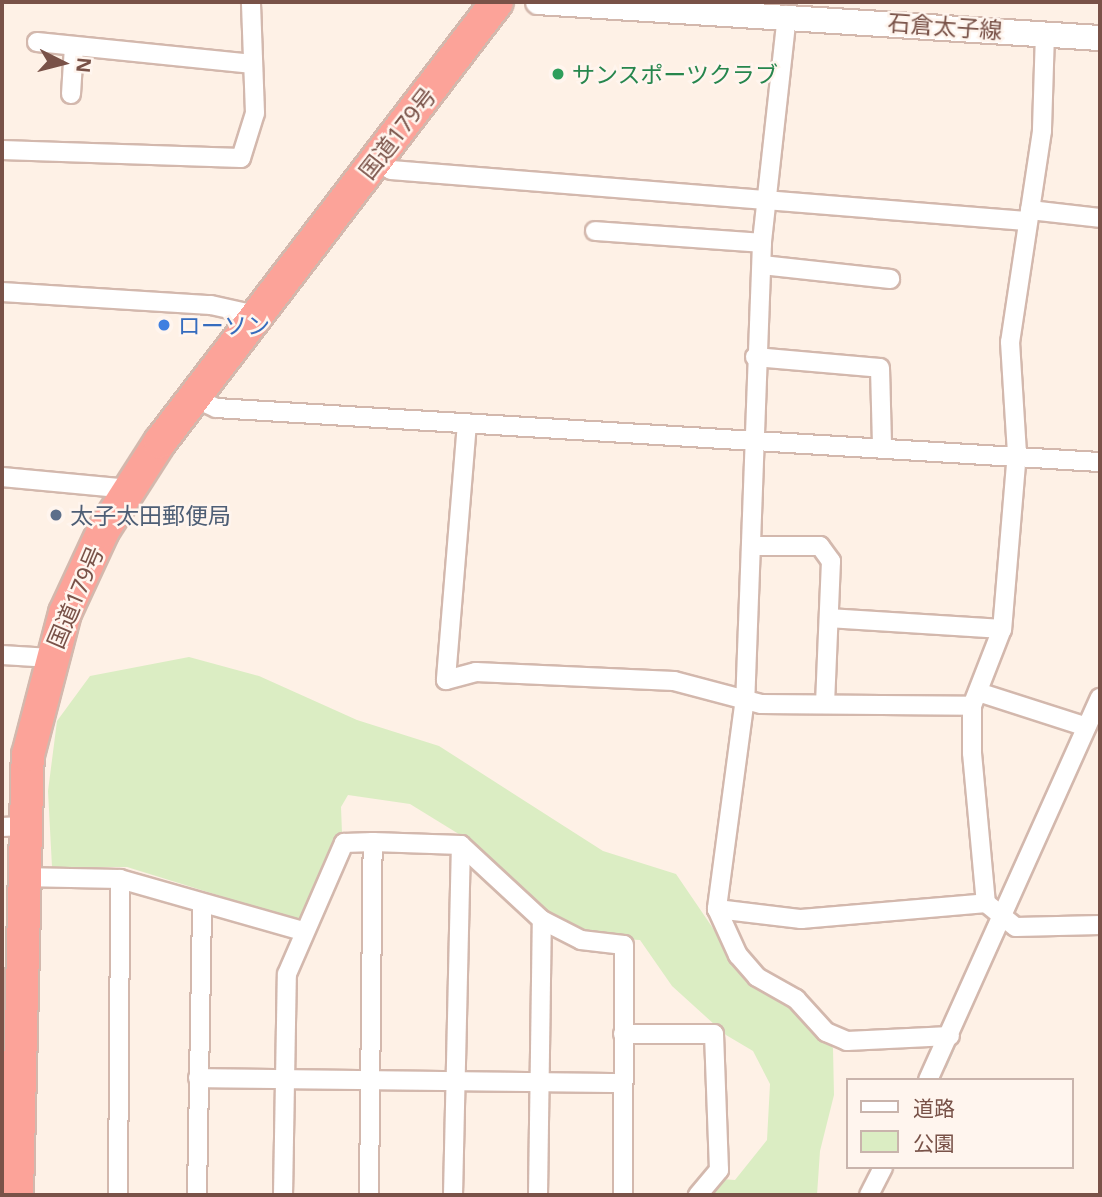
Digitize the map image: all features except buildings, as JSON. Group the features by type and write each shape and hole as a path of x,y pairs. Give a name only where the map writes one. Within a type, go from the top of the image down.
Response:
{"highway":[{"name":"国道179号","path":"17,1195 21,877 13,826 50,658 83,572 128,489 194,398 498,2"}],"main road":[{"name":"石倉太子線","path":"538,2 1100,38"}],"street":[{"path":"2,150 241,158 255,113 251,2"},
{"path":"787,16 766,198 755,356 753,545 745,698 717,909 738,955 757,977 796,999 826,1032 847,1041 950,1036"},
{"path":"1045,33 1042,131 1010,342 1017,452 1002,629 975,699 985,903 1016,927 1100,925"},
{"path":"37,43 253,64"},
{"path":"71,94 74,46"},
{"path":"374,161 391,170 1028,216 1100,218"},
{"path":"595,230 762,243"},
{"path":"762,265 890,279"},
{"path":"2,292 211,305 256,315"},
{"path":"755,356 880,368 882,447"},
{"path":"194,398 216,408 752,443 1017,452 1100,462"},
{"path":"467,423 446,680 476,672 674,681 761,704 975,699 1087,727"},
{"path":"2,477 128,489"},
{"path":"753,545 820,546 831,561 825,704"},
{"path":"829,618 1002,629"},
{"path":"2,655 50,658"},
{"path":"929,1078 1100,698"},
{"path":"369,1195 373,842"},
{"path":"283,1195 287,974 303,931 344,843 373,842 461,845 542,920 581,940 624,945 623,1195"},
{"path":"453,1195 461,845"},
{"path":"21,877 120,879 303,931"},
{"path":"118,1195 120,879"},
{"path":"197,1195 202,903"},
{"path":"717,909 801,919 985,903"},
{"path":"538,1195 542,920"},
{"path":"623,1034 714,1034 719,1170 698,1195"},
{"path":"198,1078 623,1083"},
{"path":"869,1195 882,1169"}],"green space":[{"path":"189,657 259,676 357,720 439,746 603,851 676,874 738,965 783,995 833,1048 834,1095 820,1151 817,1195 708,1195 721,1179 735,1180 767,1140 770,1084 753,1051 726,1035 672,986 640,940 586,937 545,915 462,836 410,804 348,795 341,807 342,833 301,921 127,867 52,867 48,791 57,721 90,676"}],"waterway":[{"path":"944,1066 956,1038"}],"place":[{"name":"サンスポーツクラブ","path":"558,74"},
{"name":"ローソン","path":"164,325"},
{"name":"太子太田郵便局","path":"56,515"}]}
